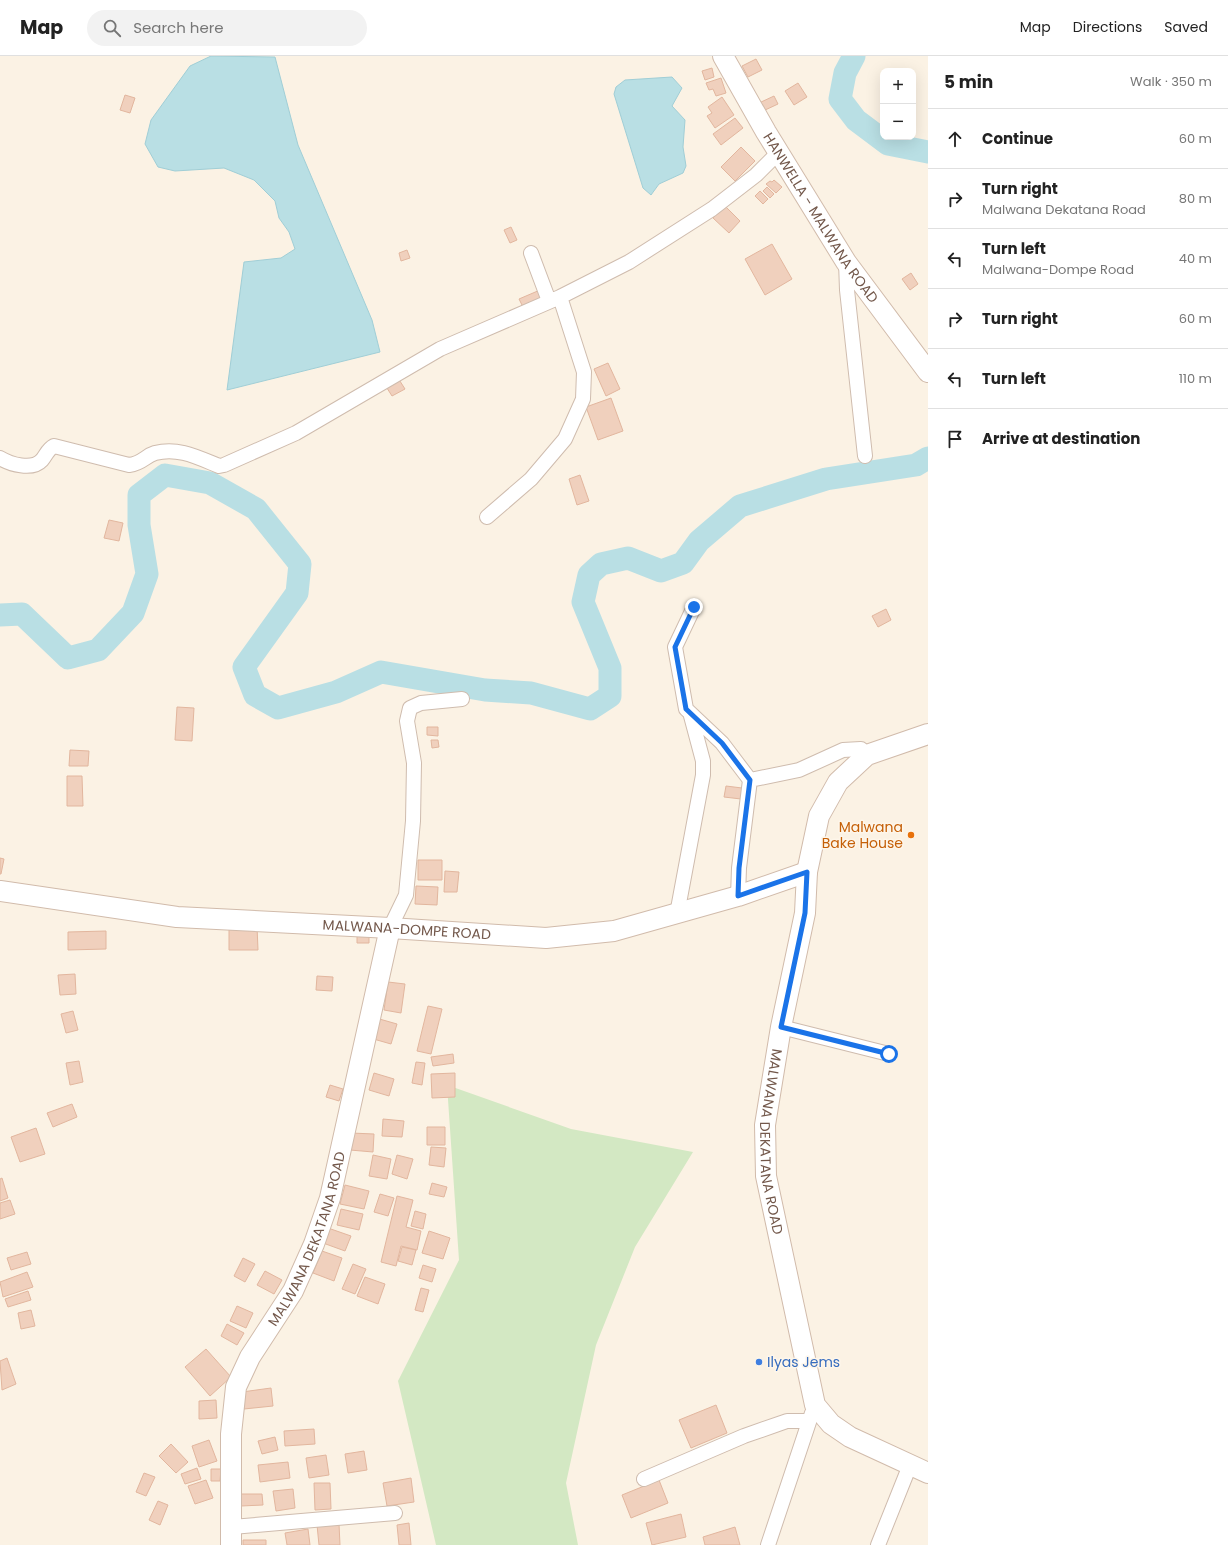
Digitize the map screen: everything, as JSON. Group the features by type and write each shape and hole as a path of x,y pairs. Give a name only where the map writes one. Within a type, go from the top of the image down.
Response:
{"street":[{"name":"HANWELLA - MALWANA ROAD","path":"723,56 846,262 928,372"},
{"path":"0,458 8,462 24,466 40,462 50,448 54,446 129,465 140,464 153,454 173,450 188,453 219,466 224,465 296,433 440,349 554,299 629,262 712,209 756,175 779,152"},
{"path":"487,518 531,478 565,439 583,399 584,372 554,299 531,253"},
{"path":"846,262 847,290 865,456"},
{"path":"694,607 675,647 686,709 691,716 722,743 750,780 739,868 738,896"},
{"path":"390,928 406,895 413,821 414,763 407,722 410,708 421,703 462,699"},
{"path":"677,914 703,775 703,761 691,716"},
{"name":"MALWANA DEKATANA ROAD","path":"919,1469 850,1437 812,1413 766,1176 765,1125 781,1027 805,913 807,872 819,816 838,782 867,756 928,734"},
{"path":"750,780 799,770 843,750 861,749 867,756"},
{"name":"MALWANA-DOMPE ROAD","path":"0,891 177,917 546,938 614,931 738,896 807,872"},
{"name":"MALWANA DEKATANA ROAD","path":"231,1536 232,1434 236,1387 250,1357 293,1291 314,1244 327,1204 390,928"},
{"path":"781,1027 889,1054"},
{"path":"644,1479 744,1436 812,1413"},
{"path":"768,1545 812,1413"},
{"path":"878,1545 919,1469"},
{"path":"231,1536 395,1513"}],"green space":[{"path":"447,1085 571,1129 693,1152 635,1247 596,1345 566,1483 578,1545 436,1545 398,1381 459,1260"}],"water":[{"path":"211,56 275,57 298,145 372,320 380,352 227,390 244,262 281,258 295,249 289,232 279,218 275,201 254,180 224,168 175,171 158,167 145,144 151,120 190,66"},
{"path":"672,77 682,88 672,106 685,120 683,147 686,166 683,173 659,184 651,195 643,188 614,94 616,87 625,80"}],"building":[{"path":"756,59 762,70 748,77 742,66"},
{"path":"712,68 714,77 705,80 702,71"},
{"path":"721,78 726,93 716,96 713,89 709,90 706,83"},
{"path":"798,83 807,97 794,105 785,91"},
{"path":"125,95 135,98 130,113 120,110"},
{"path":"774,96 778,104 763,111 759,103"},
{"path":"722,97 734,115 715,128 707,116 712,113 708,107"},
{"path":"735,118 743,128 721,145 713,134"},
{"path":"741,147 755,161 735,181 721,167"},
{"path":"774,180 782,187 776,193 766,184"},
{"path":"767,187 774,194 770,198 763,191"},
{"path":"760,191 768,199 763,204 755,196"},
{"path":"725,206 740,221 729,233 713,218"},
{"path":"511,227 517,240 510,243 504,230"},
{"path":"772,244 792,279 765,295 745,259"},
{"path":"407,250 410,258 401,261 399,253"},
{"path":"911,273 918,284 910,290 902,279"},
{"path":"540,290 544,299 524,309 519,299"},
{"path":"608,363 620,389 606,396 594,369"},
{"path":"398,378 405,389 392,396 385,385"},
{"path":"611,398 623,431 598,440 586,407"},
{"path":"580,475 589,501 577,505 569,479"},
{"path":"109,520 123,523 119,541 104,538"},
{"path":"886,609 891,620 878,627 872,616"},
{"path":"177,707 194,708 192,741 175,740"},
{"path":"427,727 438,727 438,736 427,735"},
{"path":"431,740 438,740 439,747 432,748"},
{"path":"70,750 89,751 88,766 69,766"},
{"path":"67,776 82,776 83,806 67,806"},
{"path":"726,786 742,788 741,799 724,797"},
{"path":"0,858 4,859 1,874 0,874"},
{"path":"418,860 442,860 442,880 418,880"},
{"path":"445,871 459,872 457,892 444,892"},
{"path":"416,886 438,887 437,905 415,904"},
{"path":"257,926 258,950 229,950 229,927"},
{"path":"106,931 106,949 68,950 68,932"},
{"path":"369,934 369,943 357,943 357,935"},
{"path":"75,974 76,994 60,995 58,975"},
{"path":"317,976 333,977 332,991 316,990"},
{"path":"388,982 405,984 401,1013 384,1010"},
{"path":"428,1006 442,1009 431,1054 417,1051"},
{"path":"73,1011 78,1030 66,1033 61,1014"},
{"path":"376,1018 397,1024 391,1044 370,1038"},
{"path":"453,1054 454,1063 433,1066 431,1057"},
{"path":"79,1061 83,1082 70,1085 66,1063"},
{"path":"416,1062 425,1063 422,1085 412,1083"},
{"path":"374,1073 394,1079 389,1096 369,1090"},
{"path":"455,1073 455,1097 432,1098 431,1074"},
{"path":"330,1085 343,1089 339,1101 326,1097"},
{"path":"72,1104 77,1117 53,1127 47,1113"},
{"path":"383,1119 404,1121 402,1137 382,1136"},
{"path":"427,1127 445,1127 445,1145 427,1145"},
{"path":"36,1128 45,1154 20,1162 11,1137"},
{"path":"351,1133 374,1134 373,1152 350,1150"},
{"path":"431,1147 446,1148 444,1167 429,1165"},
{"path":"373,1155 391,1159 387,1179 369,1176"},
{"path":"397,1155 413,1159 407,1179 392,1174"},
{"path":"2,1178 8,1198 0,1201 0,1179"},
{"path":"432,1183 447,1187 444,1197 429,1194"},
{"path":"345,1185 369,1191 364,1209 340,1204"},
{"path":"380,1194 394,1198 388,1216 374,1212"},
{"path":"397,1196 413,1200 406,1227 421,1231 417,1250 401,1246 396,1266 381,1262"},
{"path":"10,1200 15,1214 0,1219 0,1203"},
{"path":"341,1209 363,1214 359,1230 337,1225"},
{"path":"415,1211 426,1214 423,1229 411,1226"},
{"path":"328,1228 351,1236 345,1251 323,1243"},
{"path":"429,1231 450,1238 443,1259 422,1253"},
{"path":"402,1247 416,1250 412,1265 398,1261"},
{"path":"322,1251 342,1258 334,1281 313,1273"},
{"path":"27,1252 31,1264 11,1270 7,1258"},
{"path":"243,1258 255,1264 245,1282 234,1276"},
{"path":"353,1264 366,1269 355,1294 342,1289"},
{"path":"423,1265 436,1269 432,1282 419,1278"},
{"path":"265,1271 282,1280 274,1294 257,1285"},
{"path":"27,1272 33,1287 3,1297 0,1282"},
{"path":"365,1277 385,1284 378,1304 357,1296"},
{"path":"421,1288 429,1290 423,1312 415,1310"},
{"path":"28,1291 31,1300 8,1307 5,1299"},
{"path":"237,1306 253,1313 246,1328 230,1321"},
{"path":"31,1310 35,1326 21,1329 18,1313"},
{"path":"227,1324 244,1333 237,1345 221,1336"},
{"path":"206,1349 231,1377 210,1396 185,1367"},
{"path":"7,1358 16,1384 2,1390 0,1361"},
{"path":"271,1388 273,1406 244,1409 242,1392"},
{"path":"216,1400 217,1418 199,1419 199,1401"},
{"path":"716,1405 727,1433 691,1448 679,1420"},
{"path":"314,1429 315,1444 285,1446 284,1431"},
{"path":"275,1437 278,1450 262,1454 258,1441"},
{"path":"209,1440 217,1461 199,1467 192,1446"},
{"path":"171,1444 188,1462 176,1473 159,1456"},
{"path":"364,1451 367,1470 348,1473 345,1454"},
{"path":"326,1455 329,1475 309,1478 306,1458"},
{"path":"288,1462 290,1478 260,1482 258,1465"},
{"path":"197,1468 201,1479 185,1484 181,1474"},
{"path":"211,1469 221,1469 220,1481 211,1481"},
{"path":"144,1473 155,1477 146,1496 136,1492"},
{"path":"411,1478 414,1502 387,1506 383,1483"},
{"path":"206,1480 213,1498 195,1504 188,1486"},
{"path":"659,1480 668,1503 631,1518 622,1495"},
{"path":"314,1483 330,1483 331,1509 315,1510"},
{"path":"293,1489 295,1508 276,1511 273,1491"},
{"path":"241,1494 262,1494 263,1505 241,1506"},
{"path":"158,1501 168,1505 160,1525 149,1520"},
{"path":"681,1514 686,1537 652,1545 646,1523"},
{"path":"409,1523 411,1545 399,1545 397,1525"},
{"path":"339,1524 340,1545 319,1545 317,1525"},
{"path":"735,1527 740,1545 705,1545 703,1537"},
{"path":"308,1529 310,1545 287,1545 285,1533"},
{"path":"243,1540 266,1540 266,1545 243,1545"}],"waterway":[{"path":"854,56 845,73 840,99 856,120 888,144 928,152"},
{"path":"0,615 22,614 68,658 98,650 133,613 147,574 139,525 139,495 165,475 210,483 256,509 300,564 297,593 244,667 255,695 278,708 336,692 381,672 485,690 531,693 590,709 610,696 610,668 583,602 589,575 601,564 628,558 661,571 683,563 699,541 740,506 826,479 916,465 928,458"}],"place":[{"name":"Malwana Bake House","path":"911,835"},
{"name":"Ilyas Jems","path":"759,1362"}],"route":[{"path":"694,607 675,647 686,709 691,716 722,743 743,774 750,780 739,868 738,896 807,872 805,913 781,1027 889,1054"}]}
